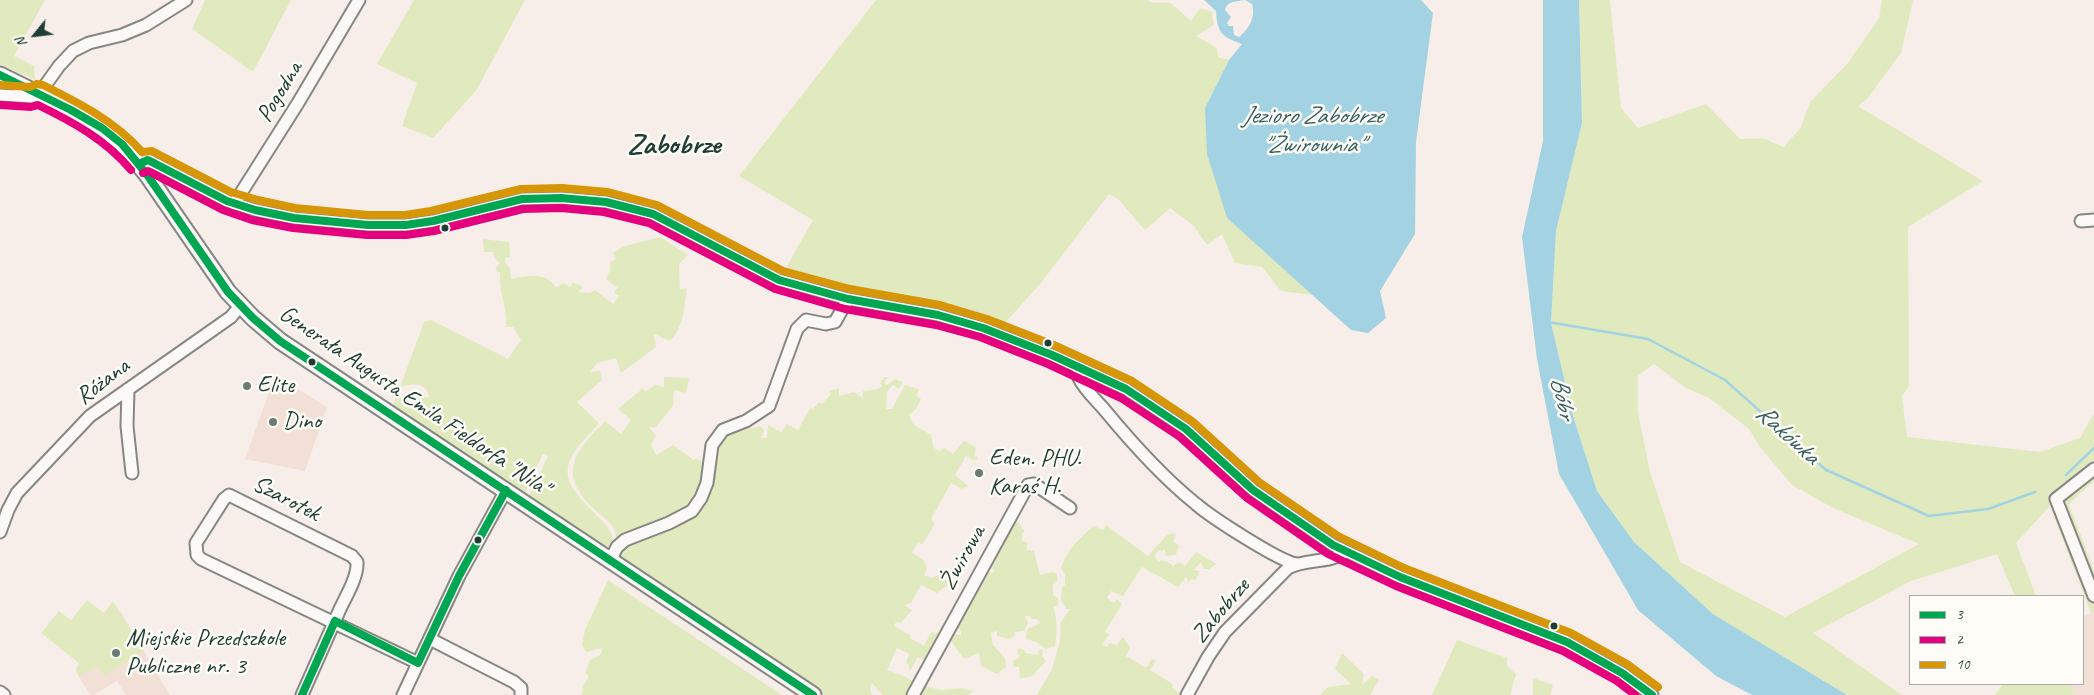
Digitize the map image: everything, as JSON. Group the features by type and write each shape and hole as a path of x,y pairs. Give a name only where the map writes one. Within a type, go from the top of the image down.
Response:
{"main road":[{"name":"Generała Augusta Emila Fieldorfa \"Nila\"","path":"0,76 71,110 102,128 122,144 139,164 194,246 240,306 264,328 306,359 813,695"}],"street":[{"path":"0,95 31,97 39,94 59,66 73,51 146,25 186,0"},
{"name":"Pogodna","path":"234,204 298,103 359,0"},
{"path":"139,164 148,160 234,204 294,218 390,226 433,221 522,199 561,198 606,202 633,207 661,217 775,279 848,299 938,315 971,324 1078,367 1126,389 1175,421 1253,490 1312,532 1346,552 1400,577 1567,642 1622,673 1652,695"},
{"path":"2081,221 2094,220"},
{"path":"611,560 617,547 626,540 669,523 692,511 701,498 707,483 712,445 723,430 746,421 769,406 797,329 806,320 826,324 835,322 848,299"},
{"name":"Różana","path":"0,532 4,511 23,485 81,425 106,402 128,389 231,317 240,306"},
{"path":"1078,367 1078,374 1082,383 1112,420 1137,448 1188,497 1236,531 1284,560 1297,564"},
{"path":"128,389 127,426 132,473"},
{"path":"2094,469 2056,499 2094,596"},
{"name":"Żwirowa","path":"913,695 1028,485 1034,484 1070,508"},
{"path":"404,695 459,576 506,490"},
{"name":"Szarotek","path":"334,621 357,569 357,562 229,495 226,497 196,543 197,555 201,559 418,662"},
{"name":"Zabobrze","path":"1187,695 1208,657 1225,632 1279,576 1288,568 1297,564 1329,560 1346,552"},
{"path":"302,695 334,621"},
{"path":"430,639 514,682 521,688 521,695"},
{"path":"0,692 4,695"}],"shaded area":[{"path":"275,375 327,407 305,471 245,459"},
{"name":"Miejskie Przedszkole Publiczne nr. 3","path":"120,611 170,695 126,695 117,681 94,695 90,695 79,677 76,670 77,667"},
{"path":"2094,612 2094,695 2074,695 2069,685 2084,685 2084,616"}],"green space":[{"path":"0,0 45,0 14,56 34,66 35,80 0,64"},
{"path":"205,0 291,0 253,72 192,29"},
{"path":"414,0 525,0 476,91 433,138 402,126 417,83 377,64"},
{"path":"876,0 1148,0 1150,2 1171,3 1191,21 1200,8 1212,12 1214,25 1196,36 1217,48 1218,57 1229,60 1205,108 1227,218 1313,295 1281,291 1262,267 1235,263 1222,234 1207,245 1194,226 1170,208 1145,230 1118,199 1109,194 1040,284 1005,323 1000,334 779,280 813,220 739,176"},
{"path":"1579,0 1610,0 1621,108 1638,128 1706,104 1740,139 1762,138 1784,147 1801,127 1810,102 1848,63 1879,18 1882,0 1913,0 1901,53 1867,99 1858,106 1983,181 1908,227 1909,386 1902,396 1907,437 2040,452 2080,438 2094,413 2094,481 2069,504 2094,570 2094,612 2091,613 2050,506 2016,543 2036,595 2015,595 1997,554 1911,581 1813,633 1902,695 1847,695 1713,614 1634,542 1597,491 1573,416 1551,323 1556,231 1582,123","holes":["1654,364 1686,388 1709,398 1749,429 1760,447 1792,485 1833,508 1919,544 1785,617 1680,562 1650,472 1638,412 1638,376"]},
{"path":"660,237 688,255 679,264 680,289 687,288 683,316 675,335 670,341 654,334 656,347 621,373 616,358 597,363 590,372 600,371 602,380 577,402 599,423 573,455 568,467 569,479 574,490 610,530 613,539 610,547 596,542 528,498 548,456 543,454 524,495 413,422 414,419 393,405 396,395 406,399 429,397 422,386 400,387 424,322 431,320 508,359 521,340 513,327 506,327 506,313 500,286 500,273 495,269 500,263 495,259 493,252 484,252 483,239 509,242 510,258 505,257 505,262 510,269 511,279 530,276 541,277 556,287 564,283 570,287 573,282 583,287 578,292 590,293 595,290 613,304 619,296 614,293 619,285 616,287 606,279 610,270 610,262 616,259 613,253 622,247"},
{"path":"664,377 689,378 686,393 674,390 673,406 656,427 649,427 656,436 651,444 656,455 673,445 694,460 696,458 707,465 704,483 685,512 617,541 615,531 610,524 584,498 576,486 573,475 574,464 585,443 605,421 621,434 631,420 618,409 642,389 646,391 655,385 664,387"},
{"path":"884,377 888,377 884,383 887,385 895,379 903,382 899,389 893,385 887,392 886,409 892,409 905,385 919,389 916,396 921,399 916,409 909,415 913,424 931,435 934,448 940,451 944,448 953,454 964,441 976,447 974,455 978,458 975,461 966,456 955,475 968,486 962,489 951,483 931,519 935,524 922,545 918,542 912,553 924,560 927,569 924,575 932,578 938,575 950,583 937,593 921,585 911,603 904,605 912,610 901,623 896,622 894,626 924,646 931,632 941,634 926,661 918,657 910,671 906,662 909,654 897,648 887,670 912,681 920,665 923,666 909,695 883,695 872,683 870,688 872,695 825,695 670,594 631,567 621,558 619,553 622,547 689,518 711,456 715,448 724,439 760,426 764,430 761,438 767,438 768,425 781,432 787,424 798,430 810,408 813,409 819,402 822,404 830,395 830,391 839,388 839,396 854,392 863,398 863,391 878,389 882,386 880,383"},
{"path":"1017,521 1025,532 1022,533 1022,541 1028,543 1026,550 1034,551 1040,575 1053,572 1057,574 1057,582 1053,585 1053,595 1058,598 1058,605 1053,607 1057,631 1056,641 1055,646 1046,649 1036,642 1026,639 1027,629 1041,623 1036,619 1031,619 1030,616 1025,616 1028,623 1024,631 1014,632 1016,635 1010,639 997,636 997,631 991,633 993,645 1005,658 1006,667 997,674 981,666 979,653 964,659 951,641 954,634 961,635 957,627 988,572 993,573 995,571 990,567"},
{"path":"1106,525 1148,556 1167,535 1174,533 1176,535 1173,541 1179,546 1176,555 1166,556 1164,549 1162,552 1159,550 1154,556 1159,562 1161,560 1172,564 1172,567 1179,562 1185,566 1196,552 1217,564 1209,569 1204,569 1201,562 1194,570 1200,571 1195,580 1191,579 1188,583 1186,577 1178,587 1142,567 1123,596 1111,591 1107,598 1114,603 1117,599 1122,604 1105,632 1110,635 1102,644 1107,647 1109,643 1117,645 1123,637 1130,648 1126,656 1146,668 1152,659 1156,661 1150,670 1173,684 1172,687 1181,695 1037,695 1052,669 1060,640 1061,622 1070,609 1066,609 1061,600 1062,587 1065,585 1065,575 1061,568 1063,562 1074,545 1089,530 1094,526 1103,530"},
{"path":"608,580 782,695 582,695 583,686 589,676 585,673 590,660 600,655 603,648 586,652 582,645 585,630"},
{"path":"87,600 104,613 113,601 144,651 104,676 97,666 79,677 76,670 79,663 41,633 59,611 71,620"},
{"path":"1457,640 1507,658 1507,666 1516,674 1510,695 1432,695"},
{"path":"1019,648 1024,650 1025,653 1038,655 1039,649 1043,650 1042,656 1046,661 1031,677 1020,678 1019,667 1014,667 1013,661 1020,657 1017,652"},
{"path":"1342,653 1364,674 1362,685 1372,676 1379,680 1370,695 1320,695 1328,687 1351,684 1335,669"},
{"path":"1533,678 1553,685 1550,695 1533,695"},
{"path":"2002,685 2070,685 2074,695 1995,695"},
{"path":"923,686 942,690 961,688 974,691 968,695 917,695"}],"water":[{"name":"Jezioro Zabobrze \"Żwirownia\"","path":"1204,0 1245,0 1421,0 1433,13 1416,142 1415,234 1380,291 1386,318 1368,333 1351,330 1227,218 1207,154 1205,108 1229,60 1242,44 1222,33 1219,29 1216,11","holes":["1245,0 1252,4 1253,14 1249,26 1239,37 1234,35 1233,26 1229,26 1227,23 1231,17 1225,10 1226,7 1233,2"]},
{"name":"Bóbr","path":"1543,0 1579,0 1582,123 1556,231 1551,323 1573,416 1597,491 1634,542 1713,614 1847,695 1752,695 1716,676 1638,610 1559,474 1537,359 1522,237 1543,141"}],"waterway":[{"name":"Rakówka","path":"1548,322 1648,339 1725,380 1826,470 1929,516 1988,509 2035,492"},
{"name":"Rakówka","path":"2066,475 2094,448"}],"transit line":[{"name":"3","path":"0,75 71,110 102,128 122,144 148,176 228,292 253,318 280,341 813,695"},
{"name":"10","path":"1,85 30,87 37,84 43,85 83,106 108,122 142,152 152,151 231,192 258,200 295,208 368,215 405,215 431,211 521,189 562,188 608,192 657,205 783,271 850,289 940,305 987,319 1056,346 1132,381 1192,421 1259,482 1338,536 1404,568 1571,633 1627,664 1658,687"},
{"name":"2","path":"0,105 31,107 38,105 51,111 100,141 131,170"},
{"name":"3","path":"139,164 148,160 227,201 255,210 294,218 368,225 406,225 433,221 522,199 561,198 606,202 653,214 779,280 848,299 938,315 983,328 1052,355 1126,389 1186,429 1253,490 1333,545 1400,577 1567,642 1622,673 1652,695"},
{"name":"2","path":"143,173 148,171 223,210 252,220 293,228 367,235 406,235 434,231 523,209 561,208 604,212 649,223 775,289 845,309 936,325 980,337 1048,364 1121,398 1180,437 1247,498 1328,554 1396,586 1563,651 1617,681 1635,695"},
{"name":"3","path":"418,663 459,576 506,490"},
{"name":"3","path":"335,621 418,663"},
{"name":"3","path":"302,695 335,621"}],"place":[{"name":"Elite","path":"247,386"},
{"name":"Dino","path":"273,422"},
{"name":"Eden. PHU. Karaś H.","path":"979,473"},
{"name":"Miejskie Przedszkole Publiczne nr. 3","path":"116,653"}],"district":[{"name":"Zabobrze","path":"674,145"}]}
